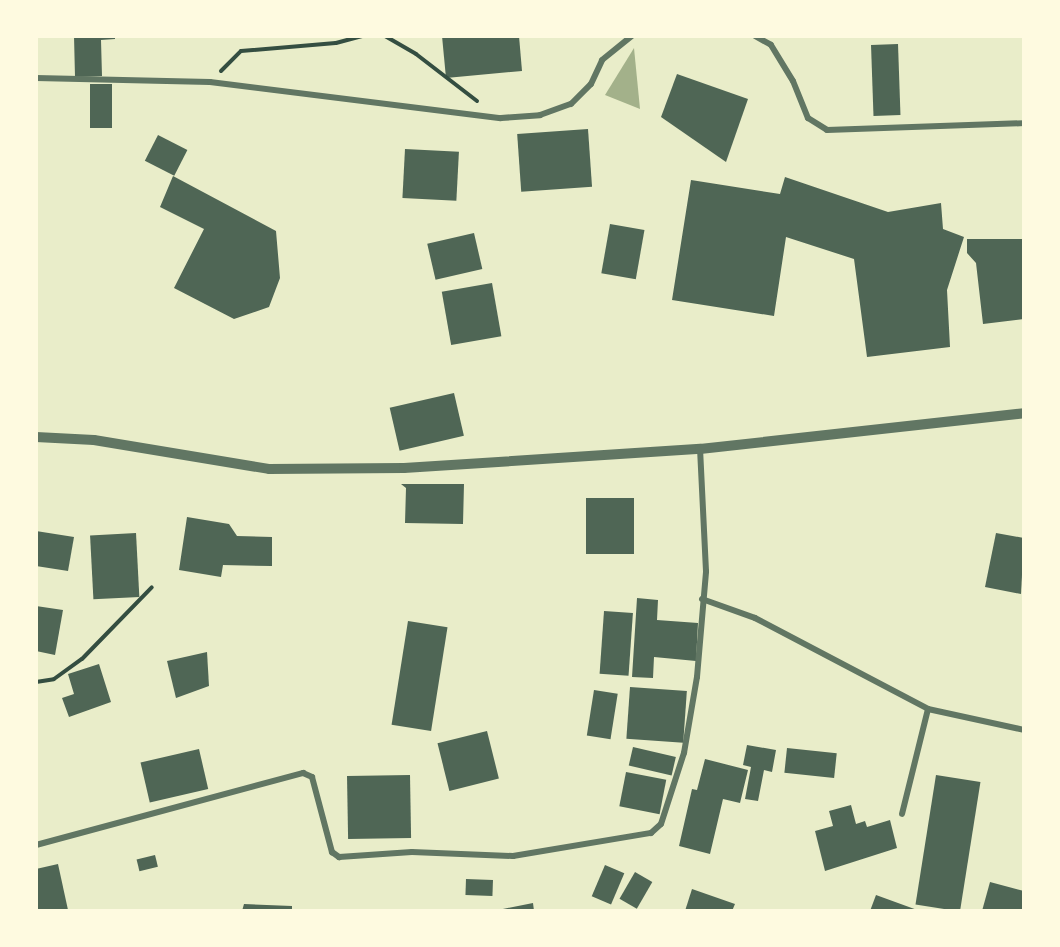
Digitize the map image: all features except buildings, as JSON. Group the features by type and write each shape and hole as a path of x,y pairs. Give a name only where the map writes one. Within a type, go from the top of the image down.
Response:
{"street":[{"path":"36,78 210,82 501,118 540,115 571,104 591,84 602,60 632,36"},
{"path":"755,36 771,45 793,81 808,118 827,130 1024,123"},
{"path":"36,437 94,440 268,469 404,468 700,449 1024,413"},
{"path":"36,845 303,773 312,777 332,852 339,857 412,852 513,856 642,837 661,824 684,753 697,677 706,571 700,449"},
{"path":"702,599 756,618 928,709 1024,730"},
{"path":"902,814 928,709"}],"path":[{"path":"210,82 241,51 336,43 363,36"},
{"path":"385,36 501,118"},
{"path":"36,682 54,679 82,659 152,587"}],"shaded area":[{"path":"634,48 640,109 605,95"}]}
